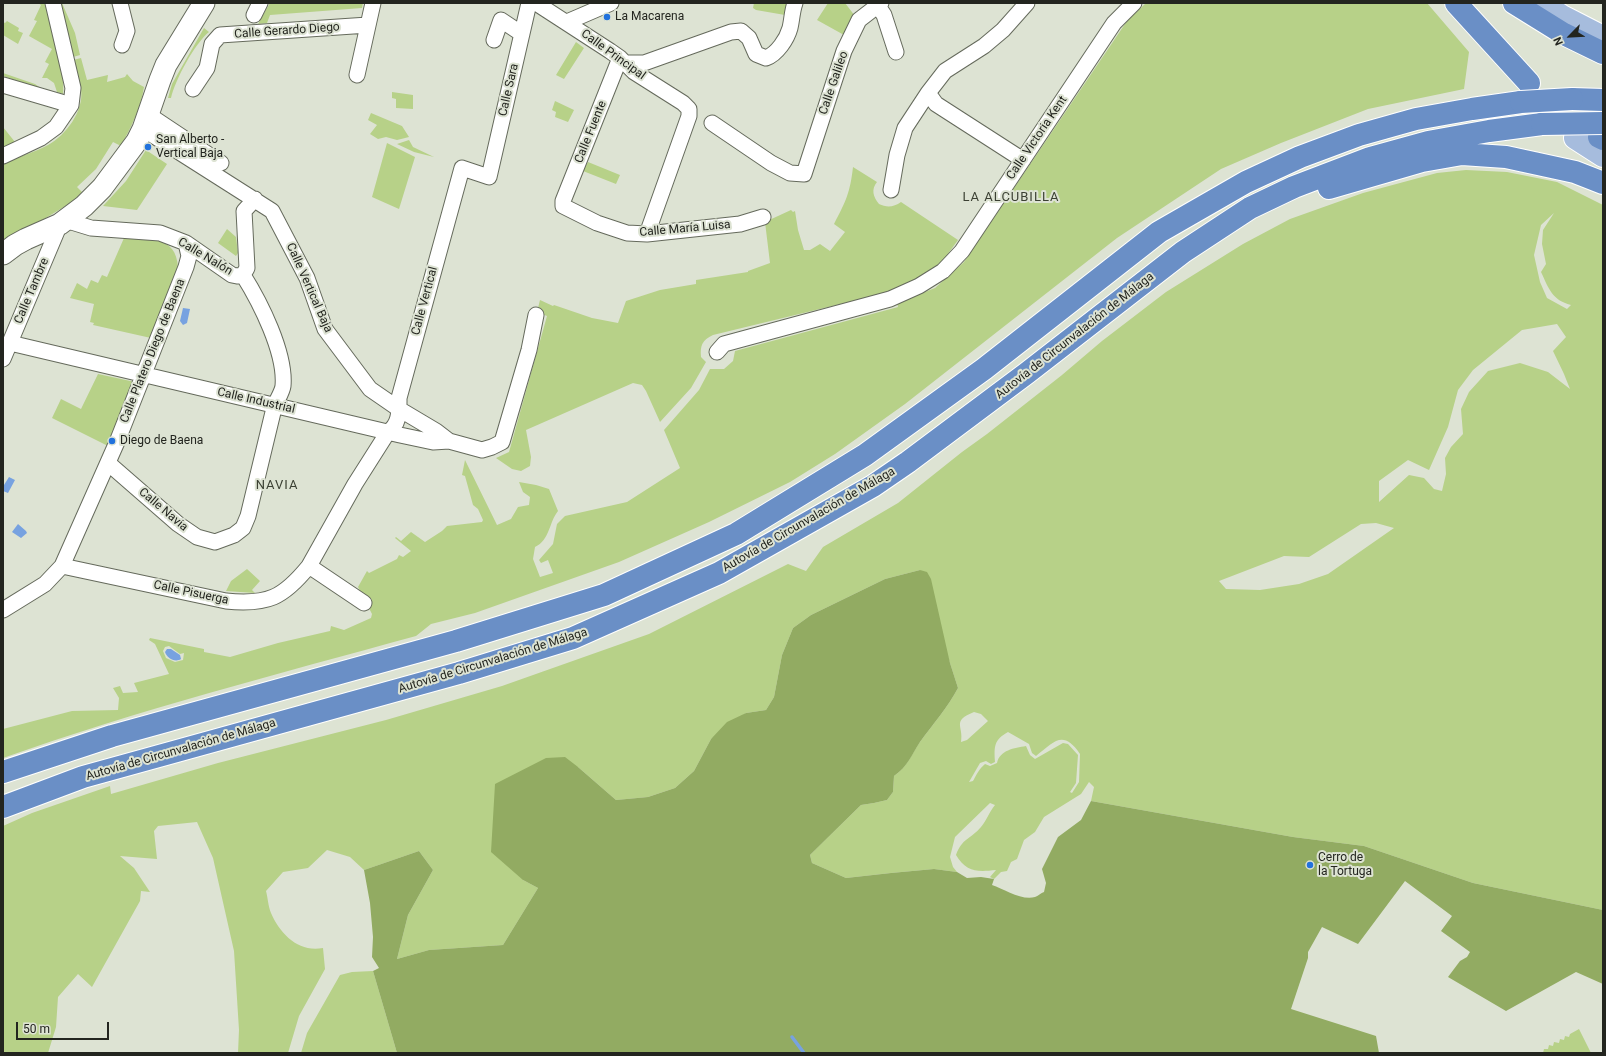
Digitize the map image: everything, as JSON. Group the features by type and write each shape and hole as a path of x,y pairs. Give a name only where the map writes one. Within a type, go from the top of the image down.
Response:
{"highway":[{"path":"1456,3 1522,90"},
{"path":"1514,3 1564,34 1603,53"},
{"name":"Autovía de Circunvalación de Málaga","path":"3,772 112,736 456,641 604,595 736,534 865,455 984,369 1160,232 1246,182 1300,157 1366,133 1416,119 1472,109 1522,90 1572,99 1603,100"},
{"name":"Autovía de Circunvalación de Málaga","path":"3,807 83,777 459,673 573,638 719,573 885,478 1027,373 1183,252 1250,208 1294,187 1370,158 1428,142 1489,130 1542,124 1602,139"},
{"path":"1224,226 1255,217 1298,198 1355,180 1422,161 1462,154 1506,157 1575,172 1603,183"}],"main road":[{"path":"1448,3 1522,90"},
{"path":"1543,3 1562,16 1603,37"},
{"path":"1576,138 1602,139"}],"street":[{"path":"3,156 41,138 56,127 71,105 73,88 53,3"},
{"path":"120,3 127,31 122,45"},
{"path":"3,254 15,244 62,222 84,206 102,188 129,153 146,122 166,65 204,3"},
{"path":"357,75 372,3"},
{"name":"Calle Sara","path":"462,168 489,177 529,3"},
{"name":"Calle Principal","path":"536,3 567,22 622,60 634,72 683,103 689,109 687,122 647,234"},
{"path":"567,22 611,3"},
{"path":"622,60 644,63 730,32 741,31 749,38 756,54 766,58 771,56 779,48 790,30 795,3"},
{"path":"891,190 897,155 906,128 928,93 945,71 984,46 1003,30 1027,3"},
{"path":"1114,23 1121,3"},
{"name":"Calle Victoria Kent","path":"717,352 724,344 890,299 925,282 943,271 962,251 1114,23 1134,3"},
{"path":"878,4 884,15 896,52"},
{"name":"Calle Galileo","path":"712,123 771,163 790,173 804,174 844,51 859,20 878,4"},
{"path":"494,40 499,19 522,34"},
{"name":"Calle Gerardo Diego","path":"193,89 207,68 212,44 220,35 368,25"},
{"name":"Calle Fuente","path":"564,206 563,201 622,60"},
{"path":"3,85 71,105"},
{"path":"928,93 936,104 1023,160"},
{"path":"146,122 221,163"},
{"name":"Calle Vertical Baja","path":"146,122 272,211 307,278 324,329 370,389 399,409 436,431 447,441"},
{"name":"Calle Vertical","path":"388,432 394,428 398,418 399,398 462,168"},
{"name":"Calle Nalón","path":"62,222 91,228 160,233 186,243 232,275 238,276 243,274 247,268 244,211 255,199"},
{"name":"Calle María Luisa","path":"564,206 597,223 627,233 647,234 740,224 763,217"},
{"name":"Calle Tambre","path":"3,359 62,222"},
{"name":"Calle Platero Diego de Baena","path":"3,610 45,584 62,566 108,463 186,267 189,256 186,243"},
{"name":"Calle Navia","path":"108,463 178,524 197,537 215,542 234,535 243,528 248,516 275,406 283,387 282,364 269,324 243,274"},
{"name":"Calle Industrial","path":"10,342 388,432 433,442 447,441 482,450 502,442 529,350 536,315"},
{"name":"Calle Pisuerga","path":"62,566 226,602 247,603 267,600 288,589 309,566 355,484 388,432"},
{"path":"309,566 364,603"}],"green space":[{"path":"38,3 44,3 46,7 60,63 63,94 57,92 54,83 47,78 42,78 49,64 45,62 52,49 29,36 37,21 34,20 41,5"},
{"path":"59,3 62,3 75,33 80,55 73,57"},
{"path":"270,3 363,3 362,8 270,15 267,23 258,24"},
{"path":"754,3 788,3 785,15 756,10 753,8"},
{"path":"828,3 845,3 855,16 844,35 817,20"},
{"path":"1146,3 1427,3 1469,52 1464,89 1368,109 1281,143 1221,169 1117,238 905,404 835,454 790,482 709,522 619,562 475,613 431,624 416,636 157,708 3,758 3,729 72,711 118,710 119,698 113,688 120,686 123,693 138,692 134,683 169,674 155,644 149,640 150,638 204,649 204,652 230,657 278,643 330,631 331,626 344,630 371,618 372,614 358,587 367,571 369,573 397,559 399,555 403,557 411,551 395,538 396,537 401,541 411,532 425,542 447,526 482,522 483,520 478,509 473,505 465,476 462,475 465,460 497,525 511,519 518,507 529,505 530,497 523,492 519,482 549,489 558,511 544,540 535,547 533,559 540,577 553,573 548,560 541,563 539,560 553,544 557,524 565,516 627,502 680,468 664,430 699,390 710,369 724,369 733,361 735,351 898,307 897,303 935,288 964,262 1127,21","holes":["169,646 180,654 184,653 183,660 175,662 166,658 163,651 165,647"]},
{"path":"7,21 19,28 18,31 23,33 18,44 3,35 3,22 5,23"},
{"path":"204,28 209,32 198,44 186,62 173,90 171,98 168,98 172,84"},
{"path":"576,42 584,48 564,79 556,75"},
{"path":"81,58 87,80 108,75 107,82 125,77 127,74 133,81 144,87 141,102 135,117 121,146 113,142 96,169 77,187 82,192 72,202 3,244 3,165 48,145 55,141 67,129 77,114 80,106 80,82 73,60"},
{"path":"3,73 35,84 42,89 3,76"},
{"path":"392,92 413,95 413,109 396,108 396,99 392,98"},
{"path":"555,101 574,110 568,122 555,117 556,112 552,110"},
{"path":"371,113 402,126 409,137 397,140 386,137 378,139 370,134 377,125 368,120"},
{"path":"3,127 15,142 3,147"},
{"path":"409,140 413,147 434,157 414,152 397,144"},
{"path":"387,143 415,157 399,209 372,197"},
{"path":"146,150 167,164 137,210 103,206 126,181"},
{"path":"588,162 620,175 616,184 583,171"},
{"path":"853,167 877,182 873,190 875,199 879,204 890,206 901,202 958,240 939,266 898,290 709,337 702,344 701,350 701,357 706,362 691,388 660,422 642,385 633,383 526,430 531,457 530,466 521,471 512,469 496,458 509,452 547,316 537,312 540,300 553,306 554,305 592,318 618,323 626,301 660,290 696,284 696,280 748,272 770,263 765,222 791,210 793,212 795,211 798,230 804,250 810,250 820,244 830,251 845,232 834,224 847,197"},
{"path":"1466,170 1507,172 1557,182 1603,205 1603,910 1473,883 1364,846 1293,837 1091,801 1094,787 1089,782 1081,794 1044,817 1035,832 1024,840 1017,859 1011,862 1007,871 1001,872 994,879 990,877 996,870 973,870 964,865 956,855 961,845 985,822 995,805 990,803 955,837 950,857 953,867 957,872 934,869 846,878 812,863 810,855 861,805 887,800 893,792 894,776 906,764 958,688 920,570 885,579 811,615 793,628 782,655 774,697 766,710 746,713 711,739 694,771 675,788 648,797 616,800 578,767 523,880 538,888 503,945 429,950 397,959 408,915 433,870 419,851 364,870 350,857 327,850 308,868 283,872 266,891 270,910 275,921 285,935 298,945 306,948 323,948 325,969 299,1016 288,1053 238,1053 239,1030 234,951 213,858 197,822 158,826 154,831 157,859 120,856 134,868 150,892 141,891 140,901 92,987 78,974 58,997 56,1027 48,1053 3,1053 3,826 32,813 110,786 111,794 218,763 386,720 502,686 649,634 788,564 806,571 823,547 898,503 1166,292 1243,244 1290,219 1363,193 1437,173","holes":["1554,213 1543,230 1542,244 1546,264 1541,272 1549,289 1555,297 1571,305 1567,309 1547,298 1540,282 1534,255 1541,225","1557,324 1566,337 1553,351 1570,389 1548,372 1520,363 1488,371 1469,392 1461,409 1463,434 1451,447 1445,458 1446,474 1442,491 1434,489 1424,478 1409,475 1379,502 1379,481 1408,460 1429,470 1448,427 1458,390 1473,370 1522,330","1376,523 1394,528 1328,574 1299,584 1260,590 1226,589 1219,581 1284,556 1309,557 1361,524","974,712 981,714 988,721 967,740 961,742 960,724 963,718","1008,732 1029,744 1032,753 1036,756 1058,740 1063,740 1074,746 1080,754 1079,782 1072,793 1070,792 1076,783 1078,755 1068,744 1063,743 1035,759 1030,755 1026,746 1008,750 1001,755 997,763 990,766 985,764 973,781 969,782 980,763 986,761 991,764 995,762 995,748 997,741"]},
{"path":"227,229 236,237 238,253 236,256 218,243"},
{"path":"124,238 160,241 167,244 172,249 176,257 178,267 151,338 93,325 94,323 90,322 94,304 70,298 77,283 87,289 91,280 98,283 102,275 107,277"},
{"path":"98,374 135,382 108,446 52,418 61,399 81,409"},
{"path":"247,569 260,581 252,590 255,593 226,591 231,581"},
{"path":"920,570 927,572 931,579 950,663 958,688 945,709 920,742 906,765 894,776 893,792 887,800 861,805 810,855 812,863 846,878 934,869 957,872 967,878 981,877 994,879 992,885 1019,896 1030,898 1035,897 1044,892 1046,883 1042,869 1058,837 1081,820 1091,801 1293,837 1364,846 1473,883 1603,910 1603,984 1576,972 1506,1011 1448,977 1460,961 1467,957 1470,952 1441,931 1452,916 1405,881 1358,944 1322,927 1308,952 1308,958 1291,1009 1376,1036 1379,1053 397,1053 373,971 379,968 372,957 373,937 370,903 364,870 419,851 433,870 408,915 397,959 429,950 503,945 538,888 523,880 491,852 495,784 546,758 565,757 616,800 648,797 675,788 694,771 711,739 727,722 746,713 766,710 774,697 782,655 793,628 811,615 885,579"},
{"path":"373,971 397,1053 301,1053 307,1033 340,975 352,972"},
{"path":"1579,1029 1591,1053 1543,1053 1544,1049 1548,1049 1549,1045 1553,1046 1554,1042 1559,1043 1560,1039 1564,1040 1565,1036 1569,1037 1570,1034"}],"water":[{"path":"183,308 190,309 187,323 183,325 180,321"},
{"path":"9,477 15,480 8,493 3,491 3,485"},
{"path":"18,524 27,533 21,538 12,532"},
{"path":"167,649 171,649 180,655 181,659 174,660 169,658 165,652"}],"waterway":[{"path":"792,1037 804,1053"}],"place":[{"name":"La Macarena","path":"607,17"},
{"name":"San Alberto - Vertical Baja","path":"148,147"},
{"name":"Diego de Baena","path":"112,441"},
{"name":"Cerro de la Tortuga","path":"1310,865"}],"district":[{"name":"LA ALCUBILLA","path":"1011,198"},
{"name":"NAVIA","path":"277,486"}]}
